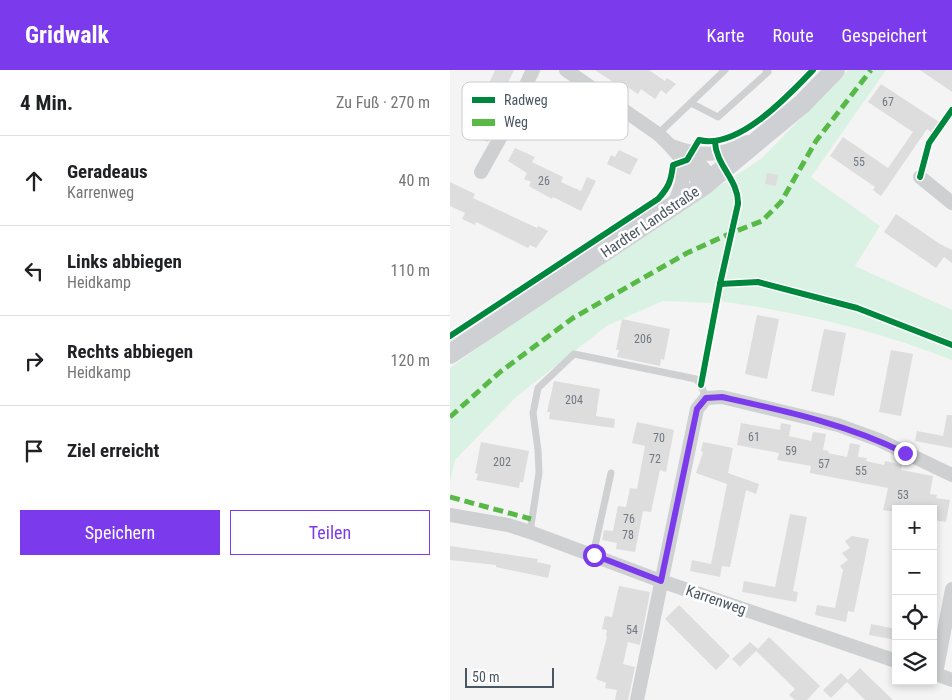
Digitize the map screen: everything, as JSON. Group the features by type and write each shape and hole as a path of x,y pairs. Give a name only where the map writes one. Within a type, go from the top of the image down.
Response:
{"main road":[{"name":"Hardter Landstraße","path":"450,354 672,209 708,183 779,124 835,70"}],"street":[{"path":"527,82 533,70"},
{"path":"566,70 583,82"},
{"path":"628,113 658,134 687,158 708,183"},
{"path":"687,158 732,150 779,124"},
{"path":"481,172 499,140"},
{"path":"672,209 682,183 687,158"},
{"path":"920,177 952,203"},
{"path":"637,700 697,409 706,398 722,397 838,425 879,440 952,475"},
{"name":"Karrenweg","path":"450,515 508,525 530,532 661,581 892,660"},
{"path":"937,660 952,589"},
{"path":"937,675 952,680"}],"lane":[{"path":"658,134 725,70"},
{"path":"691,103 718,117 768,72 766,70"},
{"path":"530,532 539,473 533,413 538,388 574,354 696,379 701,385 706,398"},
{"path":"594,555 611,473"}],"green space":[{"path":"848,70 886,70 811,177 880,226 855,266 952,310 952,360 867,331 780,311 721,301 711,303 663,301 608,325 516,397 455,460 450,482 450,368 501,331 762,158"}],"building":[{"path":"495,70 514,70 508,82 490,82"},
{"path":"595,70 649,70 665,81 667,78 676,84 666,94 661,90 655,99 641,89 638,94 628,88 628,82 613,82"},
{"path":"920,70 952,70 952,92 939,83"},
{"path":"881,84 939,122 932,133 927,129 881,196 873,190 875,187 830,156 843,137 888,168 913,132 868,102"},
{"path":"515,148 535,157 532,162 563,177 561,182 581,191 587,177 596,181 581,211 553,197 552,199 529,186 531,182 524,179 527,173 508,161"},
{"path":"619,150 638,159 630,175 607,164 611,155 615,157"},
{"path":"767,173 778,175 776,186 765,184"},
{"path":"450,182 475,194 473,198 537,228 538,226 548,231 536,248 530,245 528,248 476,222 475,225 462,219 465,213 450,206"},
{"path":"896,214 952,250 952,263 944,257 936,268 884,232"},
{"path":"757,315 779,319 767,379 745,374"},
{"path":"622,319 670,329 664,360 661,359 660,366 617,357 619,350 616,350"},
{"path":"824,329 846,333 834,396 811,391"},
{"path":"891,350 913,354 901,416 879,412"},
{"path":"554,381 600,389 596,416 615,419 614,428 549,419 550,412 547,412"},
{"path":"947,415 952,415 952,448 915,441 917,431 943,436"},
{"path":"637,422 674,430 666,472 660,470 651,512 643,511 635,552 616,549 617,543 602,540 604,530 613,531 618,506 626,507 630,488 637,489 645,446 632,443"},
{"path":"741,423 780,430 781,423 791,425 789,436 811,441 813,432 826,434 823,450 829,451 828,453 847,457 850,443 860,445 858,457 867,458 866,461 884,465 885,461 902,465 901,470 933,476 930,494 937,495 936,498 950,500 946,522 937,521 937,505 892,505 892,511 883,510 888,488 810,473 811,466 777,460 779,453 737,445"},
{"path":"481,442 529,451 523,482 520,482 519,488 476,480 478,474 475,473"},
{"path":"703,442 733,448 728,473 759,484 756,494 746,490 730,567 722,566 720,577 690,571 692,560 711,564 727,484 696,473 703,452 701,451"},
{"path":"790,514 807,517 793,591 798,592 796,602 742,592 744,581 775,587"},
{"path":"852,536 869,539 854,612 848,611 846,622 815,615 817,605 835,608 843,570 840,566 848,560 842,553 850,548 845,541"},
{"path":"450,546 538,559 537,562 551,565 548,578 496,567 496,565 450,560"},
{"path":"619,586 650,592 640,645 628,642 623,664 635,667 628,700 615,700 617,690 605,688 606,683 596,679 607,637 607,630 602,629 605,616 612,617"},
{"path":"679,605 730,656 716,670 665,619"},
{"path":"871,624 892,628 892,639 869,635"},
{"path":"769,637 820,686 807,700 795,700 789,695 795,689 756,651 740,667 732,659 750,642 758,649"},
{"path":"860,668 893,700 865,700 847,682 831,698 823,690 841,673 848,680"}],"marked path":[{"path":"450,417 500,372 573,318 687,253 762,221 781,202 816,141 871,70"},
{"path":"450,497 531,519"}],"cycle path":[{"path":"450,336 658,199 669,183 673,165 687,160 699,140 714,141 730,137 746,129 776,106 813,70"},
{"path":"920,177 929,143 952,110"},
{"path":"701,385 720,284 738,204 735,188 719,158 715,142"},
{"path":"720,284 758,282 857,308 952,345"}],"route":[{"path":"594,555 661,581 697,409 706,398 722,397 838,425 879,440 905,453"}]}
